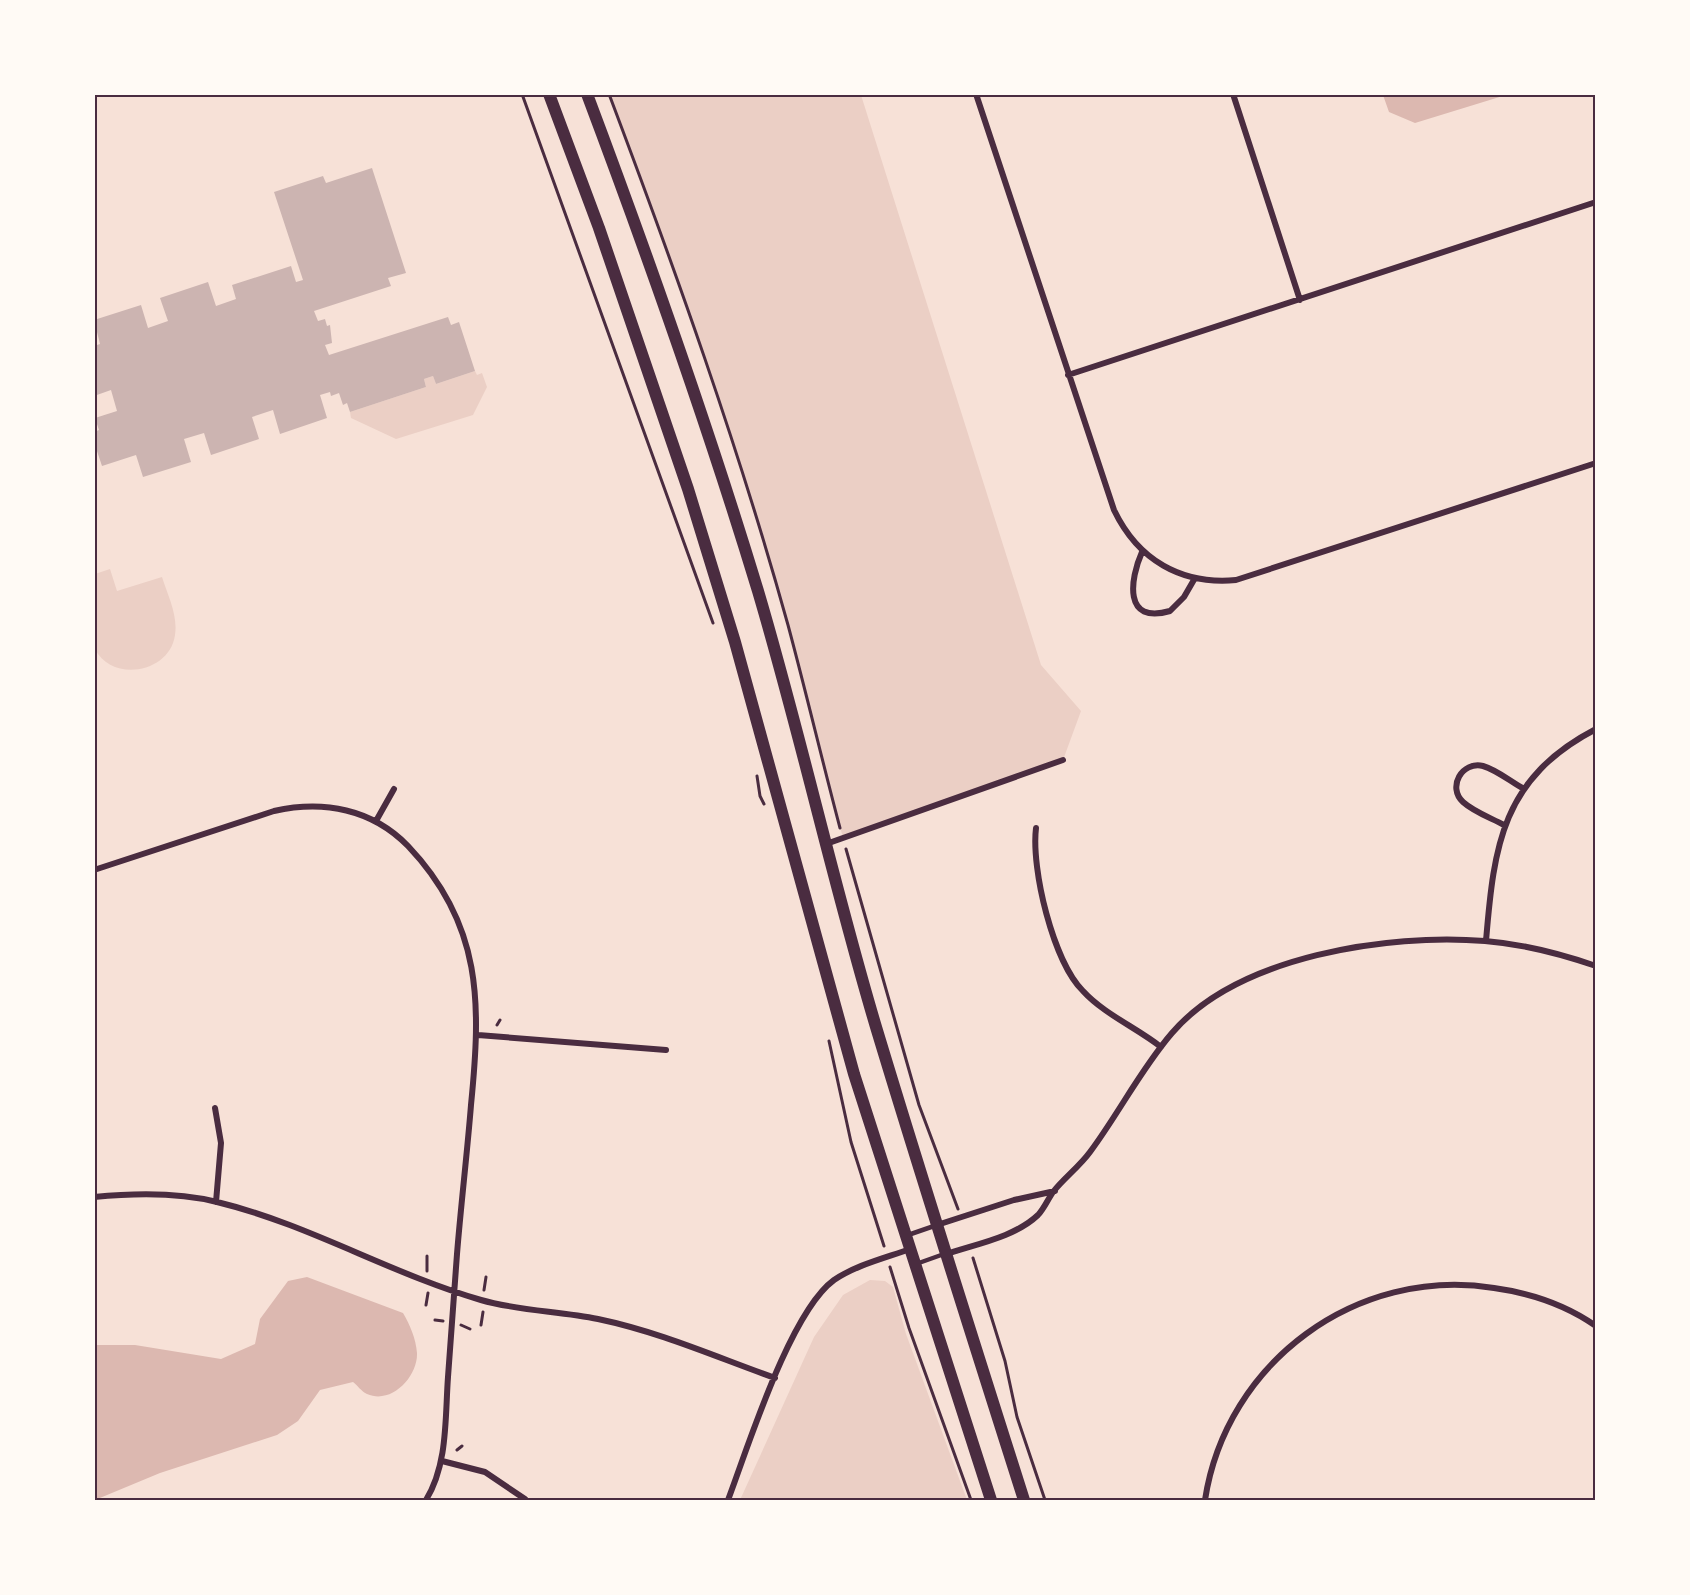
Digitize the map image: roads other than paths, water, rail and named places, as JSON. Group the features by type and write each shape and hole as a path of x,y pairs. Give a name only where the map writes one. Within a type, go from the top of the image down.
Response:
{"main road":[{"path":"549,94 603,239 688,489 735,642 829,990 905,1236 991,1500"},
{"path":"587,94 661,291 723,478 758,593 874,1019 944,1254 1024,1500"}],"street":[{"path":"976,94 1114,510 1128,536 1142,552 1171,571 1195,578 1222,581 1254,575 1596,463"},
{"path":"1233,94 1300,300"},
{"path":"1068,375 1596,202"},
{"path":"1142,552 1133,573 1132,593 1140,606 1149,613 1170,611 1184,597 1195,578"},
{"path":"1486,941 1494,859 1504,825 1524,789 1556,756 1596,729"},
{"path":"826,844 1063,759"},
{"path":"1504,825 1463,801 1456,790 1458,777 1468,767 1481,766 1524,789"},
{"path":"376,821 394,789"},
{"path":"94,870 290,807 316,805 343,808 376,821 399,837 417,856 448,900 461,927 475,983 478,1035 442,1461 426,1500"},
{"path":"1036,828 1035,868 1057,944 1070,974 1083,992 1161,1047"},
{"path":"944,1254 1002,1235 1038,1214 1054,1191 1091,1150 1161,1047 1203,1003 1238,982 1267,971 1337,951 1384,943 1427,940 1486,941 1548,953 1596,966"},
{"path":"478,1035 666,1050"},
{"path":"215,1108 221,1143 216,1202"},
{"path":"937,1226 960,1216 1054,1191"},
{"path":"94,1197 152,1194 216,1202 258,1215 483,1301 597,1318 645,1330 697,1347 775,1378"},
{"path":"728,1500 775,1378 812,1304 833,1281 856,1268 910,1249"},
{"path":"1205,1500 1222,1438 1254,1383 1299,1338 1324,1321 1362,1302 1419,1287 1451,1284 1484,1286 1511,1290 1547,1301 1575,1313 1596,1326"},
{"path":"442,1461 485,1472 525,1499"}],"lane":[{"path":"905,1236 937,1226"},
{"path":"914,1264 944,1254"}]}
